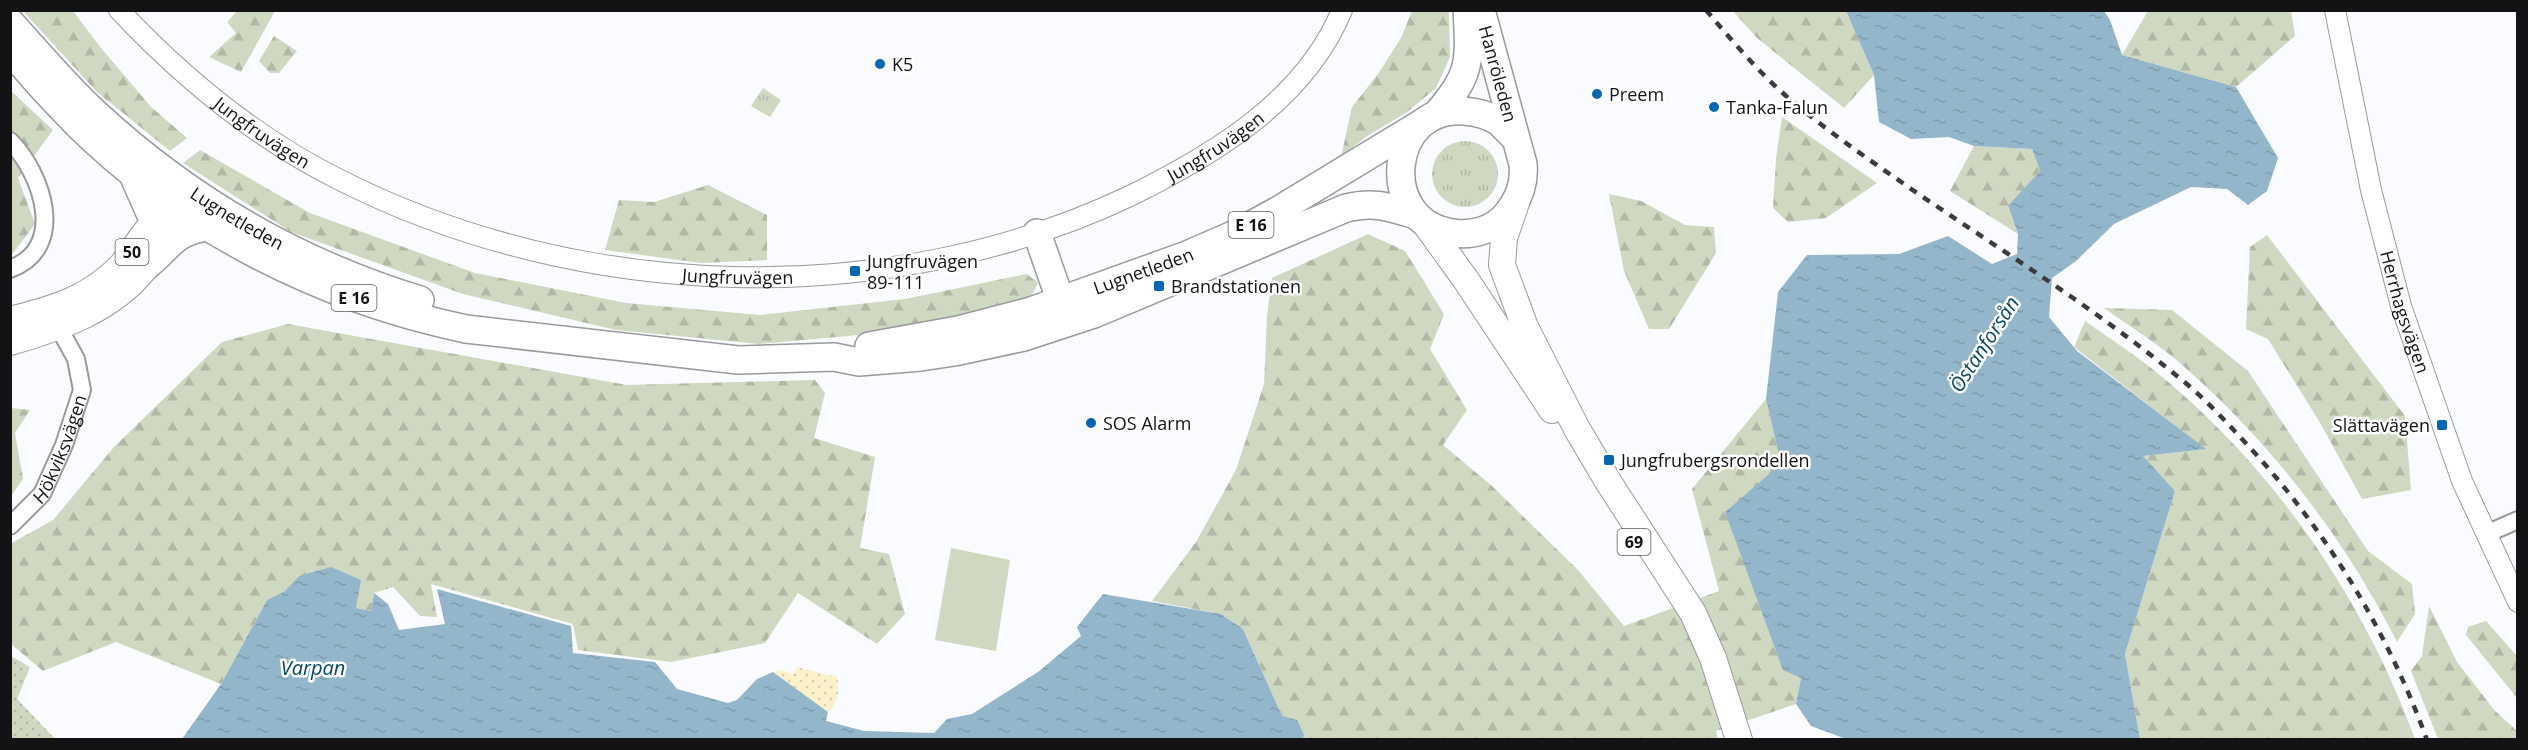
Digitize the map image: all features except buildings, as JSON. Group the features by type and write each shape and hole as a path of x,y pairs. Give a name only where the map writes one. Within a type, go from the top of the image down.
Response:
{"highway":[{"name":"Hanröleden","path":"1431,118 1457,90 1468,65 1467,10"},
{"name":"Hanröleden","path":"1481,10 1515,138"},
{"name":"Lugnetleden","path":"10,22 95,112 162,169 182,198 207,226 287,270 351,297 428,320 466,328 738,360 834,357 859,362 954,352 1024,337 1065,312 1233,235 1431,118"},
{"name":"Lugnetleden","path":"10,49 58,105 134,176 260,233 310,259 397,293 467,314 514,333"},
{"path":"1420,218 1443,231 1463,234 1484,230 1502,220 1515,203 1522,188 1524,172 1515,138 1497,121 1478,112 1456,110 1431,118"},
{"name":"E 16","path":"1420,218 1406,200 1400,183 1400,165 1409,140 1431,118"},
{"name":"50","path":"134,176 154,222"},
{"name":"Lugnetleden","path":"1065,312 1134,298 1178,277 1346,208 1365,204 1390,207 1420,218"},
{"name":"50","path":"146,266 177,236 207,226"},
{"path":"1037,233 1065,312"}],"main road":[{"name":"50","path":"10,320 55,319 127,259 154,222 182,198"},
{"name":"50","path":"10,342 55,319 108,302 146,266 163,238 182,198"},
{"name":"69","path":"1515,203 1504,238 1502,265 1525,327 1598,465 1693,613 1713,658 1739,740"},
{"name":"69","path":"1420,218 1466,280 1550,407 1704,661 1718,678"}],"street":[{"name":"Jungfruvägen","path":"119,10 182,71 244,122 339,180 446,224 548,255 623,269 737,278 804,276 921,262 1037,233 1087,216 1159,182 1203,157 1266,111 1300,78 1320,51 1342,10"},
{"name":"Herrhagsvägen","path":"2335,10 2371,190 2401,306 2451,452 2517,602"},
{"path":"10,141 29,163 42,199 45,225 42,238 35,251 26,261 10,269"},
{"name":"Hökviksvägen","path":"10,526 42,494 64,445 82,390 76,359 55,319"},
{"path":"2486,534 2517,520"}],"green space":[{"path":"23,11 73,11 151,107 187,138 170,151 97,92"},
{"path":"237,11 275,11 241,72 209,57 236,33 227,22"},
{"path":"1412,11 1449,11 1450,57 1436,88 1406,113 1367,136 1341,157 1352,107 1378,74 1401,38"},
{"path":"1733,11 1846,11 1874,75 1844,108 1757,38"},
{"path":"2148,11 2291,11 2295,36 2236,87 2122,55"},
{"path":"274,36 297,51 279,73 270,73 259,61"},
{"path":"763,88 781,100 770,117 751,106"},
{"path":"10,90 53,130 18,178 35,224 11,256"},
{"path":"1782,117 1877,183 1826,218 1788,222 1773,208 1776,159"},
{"path":"1465,141 1477,144 1488,151 1495,162 1498,174 1495,186 1488,197 1477,204 1465,207 1453,204 1442,197 1435,186 1432,174 1435,162 1442,151 1453,144"},
{"path":"1974,146 2032,149 2040,171 2008,207 2018,234 1950,191"},
{"path":"200,150 310,213 475,273 626,303 760,315 905,299 1027,274 1038,283 1031,297 913,330 759,344 616,330 463,294 291,232 183,163"},
{"path":"708,185 767,215 767,260 701,263 605,250 619,200 654,202"},
{"path":"1609,194 1641,201 1685,225 1714,227 1716,253 1669,329 1649,329 1624,271"},
{"path":"1368,234 1405,251 1444,314 1430,349 1467,410 1443,445 1492,486 1578,570 1624,626 1719,591 1692,489 1766,399 1781,464 1801,678 1796,704 1716,731 1718,739 1303,739 1304,735 1282,716 1243,629 1221,614 1152,601 1196,542 1236,470 1264,384 1267,316 1272,278"},
{"path":"2267,235 2405,416 2411,490 2362,499 2319,421 2268,339 2246,329 2250,247"},
{"path":"2104,308 2172,310 2248,371 2368,551 2412,584 2415,614 2397,642 2355,567 2331,531 2279,463 2250,431 2179,362"},
{"path":"2085,321 2141,360 2173,386 2213,423 2285,504 2346,593 2395,689 2415,739 2140,739 2125,654 2175,491 2142,456 2205,449 2074,347"},
{"path":"288,324 627,385 815,380 825,393 814,438 875,457 860,548 889,554 905,614 877,644 798,593 765,643 671,662 578,650 573,624 431,584 437,617 420,616 393,587 374,593 371,611 356,608 299,576 285,591 267,600 221,684 116,642 43,671 11,644 10,544 53,520 114,447 222,342"},
{"path":"11,408 30,410 15,433 23,479 11,496"},
{"path":"951,548 1010,560 996,651 935,640"},
{"path":"2429,606 2457,662 2495,711 2517,731 2517,739 2438,739 2411,671 2422,656"},
{"path":"2486,621 2517,656 2517,698 2466,635 2468,627"},
{"path":"11,656 30,667 17,699 55,739 11,739"}],"sand":[{"path":"797,667 837,677 838,691 832,709 828,712 773,672 782,670 793,674"}],"water":[{"name":"Östanforsån","path":"1846,11 2104,11 2110,20 2122,55 2236,87 2278,158 2267,191 2248,205 2227,189 2191,187 2114,224 2076,261 2052,278 2049,317 2077,351 2206,449 2143,456 2175,491 2125,654 2140,739 1846,739 1811,726 1796,704 1801,678 1783,670 1725,512 1781,464 1766,399 1778,292 1807,255 1899,254 1948,236 1992,264 2017,254 2018,234 2008,206 2040,171 2032,149 1974,146 1949,137 1911,139 1879,122 1874,75"},
{"name":"Varpan","path":"331,567 361,580 356,608 371,611 374,593 388,604 399,630 445,624 437,589 571,626 573,653 655,662 677,689 728,703 737,700 757,679 773,672 828,712 826,721 864,731 934,733 947,719 972,714 1038,672 1081,636 1077,627 1103,594 1221,614 1243,629 1282,716 1297,720 1304,735 1303,740 182,739 221,684 267,600 285,591 299,576"}],"railway":[{"path":"1706,10 1781,92 1807,113 1892,176 2044,278 2145,350 2186,383 2218,413 2271,471 2299,506 2349,579 2392,657 2427,740"}],"place":[{"name":"K5","path":"880,64"},
{"name":"Preem","path":"1597,94"},
{"name":"Tanka-Falun","path":"1714,107"},
{"name":"Jungfruvägen 89-111","path":"855,271"},
{"name":"Brandstationen","path":"1159,286"},
{"name":"SOS Alarm","path":"1091,423"},
{"name":"Slättavägen","path":"2442,425"},
{"name":"Jungfrubergsrondellen","path":"1609,460"}]}
